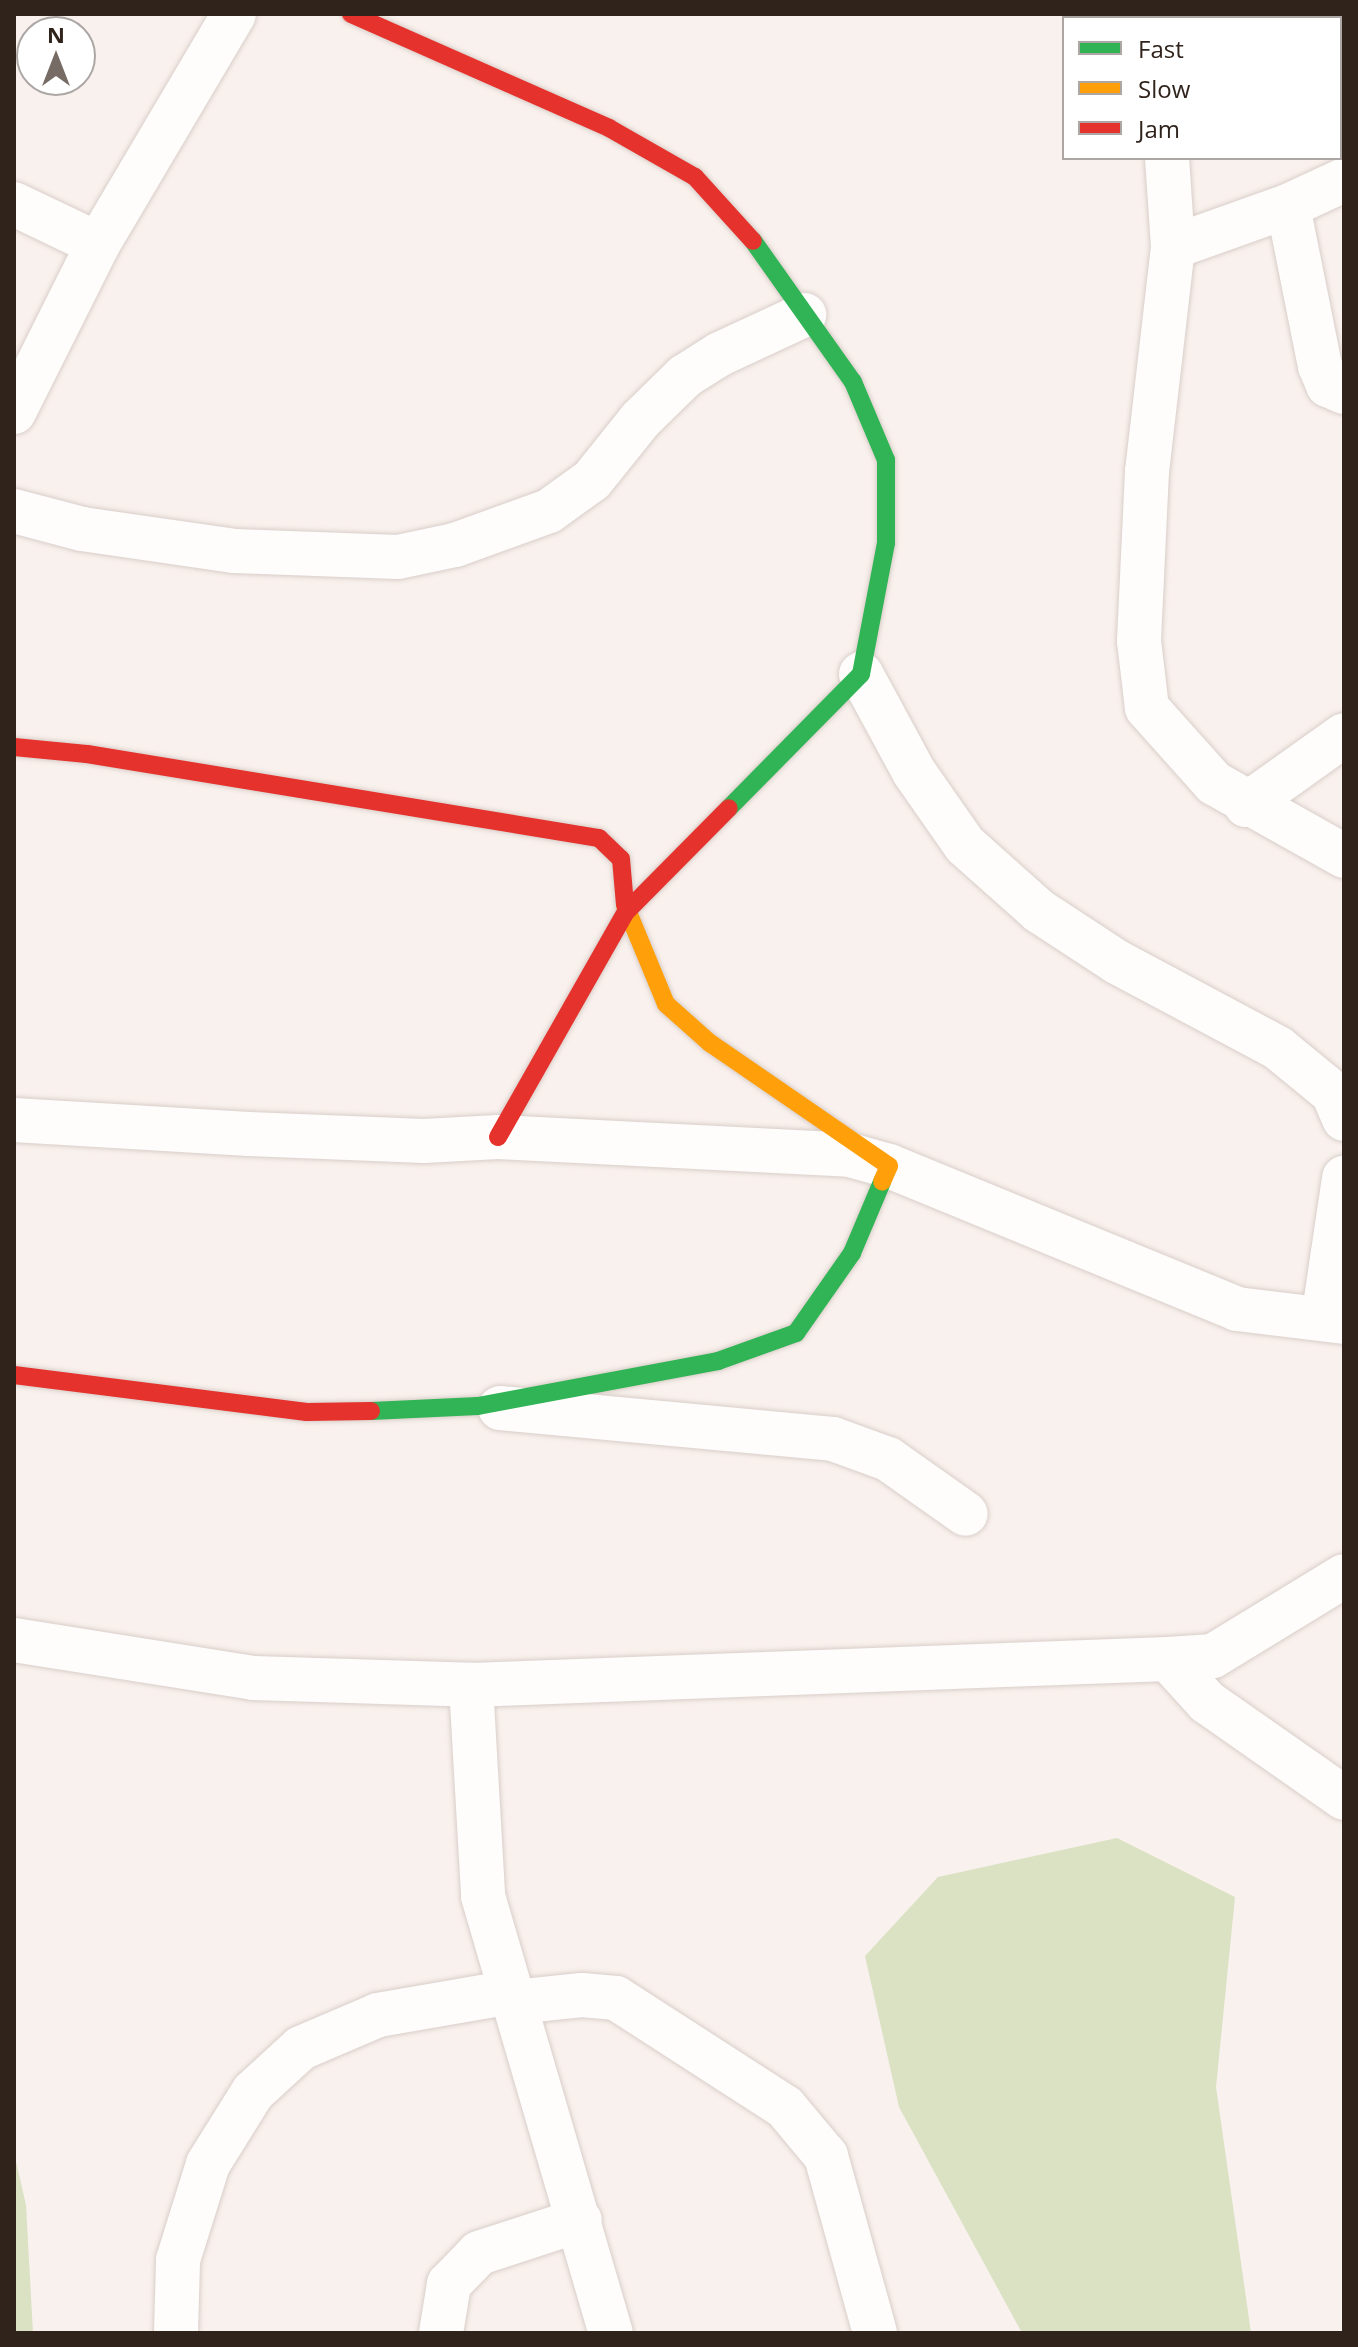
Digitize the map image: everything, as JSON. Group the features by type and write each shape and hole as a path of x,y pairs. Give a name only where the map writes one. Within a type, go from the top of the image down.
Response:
{"street":[{"path":"14,412 98,244 234,14"},
{"path":"351,14 609,128 695,177 745,229 853,382 886,460 886,543 861,674 626,912 498,1137"},
{"path":"1167,160 1173,247 1147,471 1139,672 1147,708 1214,783 1246,805 1344,856"},
{"path":"1173,247 1288,206 1344,180"},
{"path":"14,204 98,244"},
{"path":"1288,206 1320,366 1328,385 1344,392"},
{"path":"14,511 82,529 235,551 398,557 455,545 549,511 592,480 640,420 685,376 720,354 804,315"},
{"path":"861,674 914,772 965,845 1039,911 1117,962 1278,1048 1333,1093 1344,1119"},
{"path":"1246,805 1344,735"},
{"path":"14,747 87,754 599,838 621,859 626,912 666,1004 710,1043 889,1166"},
{"path":"14,1120 424,1141 498,1137 850,1155 889,1166 1237,1309 1334,1320 1344,1178"},
{"path":"478,1406 718,1361 796,1333 852,1253 889,1166"},
{"path":"14,1375 307,1412 478,1406 833,1439 888,1459 966,1514"},
{"path":"14,1640 253,1678 471,1685 1168,1659 1213,1656 1344,1576"},
{"path":"1168,1659 1207,1702 1344,1798"},
{"path":"471,1685 483,1896 611,2333"},
{"path":"176,2333 178,2260 208,2164 253,2092 301,2048 378,2015 513,1997 582,1995 616,1998 785,2107 826,2156 875,2333"},
{"path":"441,2333 449,2284 479,2253 580,2220"}],"green space":[{"path":"1117,1838 1235,1897 1216,2087 1251,2333 1022,2333 899,2107 865,1956 938,1877"},
{"path":"14,2153 26,2205 33,2333 14,2333"}],"traffic: fast":[{"path":"729,808 861,674 886,543 886,460 853,382 753,241"},
{"path":"371,1411 478,1406 718,1361 796,1333 852,1253 882,1182"}],"traffic: slow":[{"path":"625,905 666,1004 710,1043 889,1166 882,1182"}],"traffic: jam":[{"path":"351,14 609,128 695,177 753,241"},
{"path":"14,747 87,754 599,838 621,859 625,905"},
{"path":"498,1137 626,912 729,808"},
{"path":"14,1375 307,1412 371,1411"}]}
